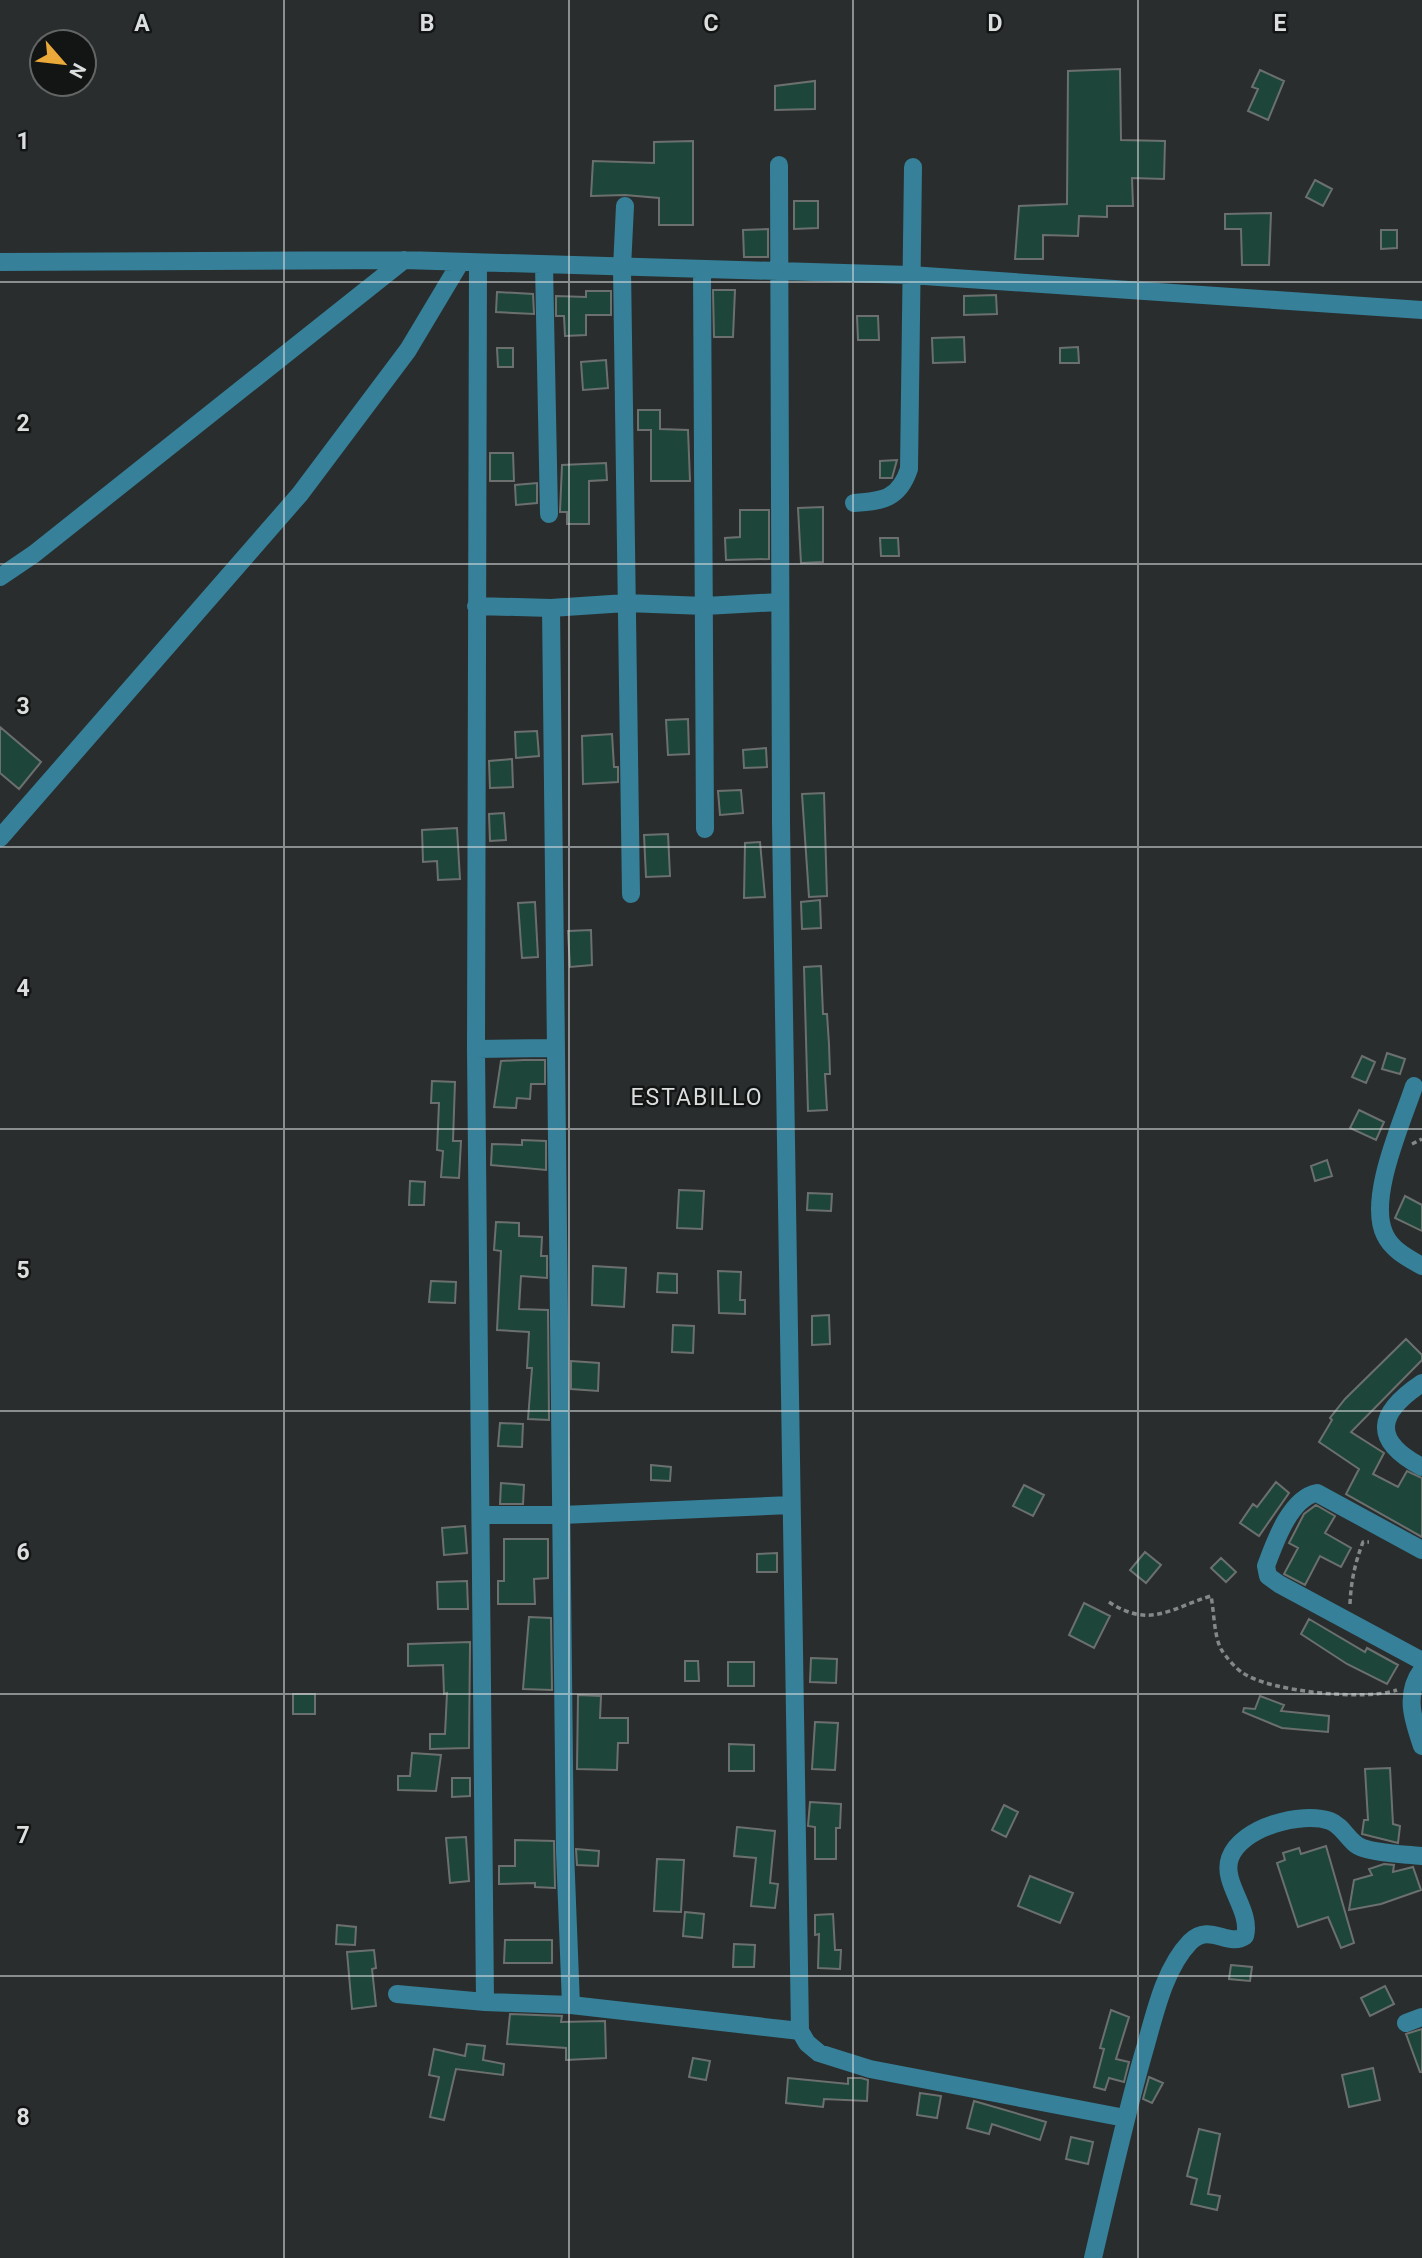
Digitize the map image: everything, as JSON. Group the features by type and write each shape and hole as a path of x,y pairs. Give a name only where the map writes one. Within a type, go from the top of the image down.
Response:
{"street":[{"path":"779,165 780,602 800,2031 807,2043 819,2053 870,2069 1125,2118"},
{"path":"854,503 876,502 892,495 904,486 909,469 913,374 910,275 913,167"},
{"path":"625,206 622,268 631,894"},
{"path":"0,262 404,260 910,275 1422,310"},
{"path":"0,577 404,260"},
{"path":"469,263 476,606 476,1049 485,2002"},
{"path":"0,838 293,502 408,350 469,263"},
{"path":"544,265 549,514"},
{"path":"702,270 705,829"},
{"path":"476,606 551,608 626,603 705,606 780,602"},
{"path":"551,608 565,1850 571,2005"},
{"path":"476,1049 556,1048"},
{"path":"1414,1086 1385,1179 1379,1218 1385,1237 1401,1254 1422,1266"},
{"path":"1422,1383 1392,1411 1385,1428 1387,1440 1396,1451 1422,1466"},
{"path":"1422,1550 1317,1493 1307,1495 1281,1532 1266,1566 1268,1576 1279,1584 1422,1661"},
{"path":"481,1515 562,1515 791,1505"},
{"path":"1418,1676 1411,1698 1422,1746"},
{"path":"1093,2258 1125,2118 1157,2005 1179,1956 1192,1940 1203,1934 1234,1940 1245,1936 1245,1925 1229,1871 1230,1858 1239,1844 1252,1833 1281,1822 1311,1819 1331,1821 1360,1847 1422,1856"},
{"path":"397,1994 485,2002 571,2005 800,2031"}],"path":[{"path":"1352,1624 1351,1580 1356,1559 1363,1542 1378,1541 1387,1530"},
{"path":"1109,1602 1127,1614 1160,1616 1211,1596 1220,1648 1243,1674 1279,1686 1373,1695 1394,1691 1418,1676"}],"building":[{"path":"1120,69 1121,140 1165,141 1164,179 1132,178 1133,206 1107,206 1107,217 1079,216 1078,236 1043,235 1043,259 1015,259 1019,206 1067,204 1068,71"},
{"path":"1260,70 1284,81 1268,120 1248,111 1258,89 1252,87"},
{"path":"815,81 815,109 775,110 775,86"},
{"path":"693,141 693,225 659,225 659,198 591,196 593,161 654,163 654,142"},
{"path":"1315,180 1332,189 1323,206 1306,197"},
{"path":"794,201 818,201 818,228 794,229"},
{"path":"1271,213 1269,265 1242,265 1241,229 1225,229 1225,214"},
{"path":"768,229 768,257 744,257 743,230"},
{"path":"1381,230 1397,230 1397,248 1381,249"},
{"path":"713,290 735,290 733,337 714,337"},
{"path":"586,291 611,291 611,315 586,315 586,335 565,336 564,316 556,316 556,296 586,297"},
{"path":"497,292 533,294 534,314 496,312"},
{"path":"996,295 997,314 964,315 964,296"},
{"path":"857,316 878,316 879,340 858,340"},
{"path":"964,337 965,362 933,363 932,338"},
{"path":"1078,347 1079,363 1060,363 1060,348"},
{"path":"497,348 513,348 513,367 498,367"},
{"path":"606,360 608,388 583,390 581,362"},
{"path":"638,410 660,410 660,429 688,430 690,481 651,481 651,430 638,430"},
{"path":"490,453 513,453 514,481 490,481"},
{"path":"897,460 892,478 880,478 880,461"},
{"path":"606,463 607,480 589,481 589,524 567,524 567,512 560,512 562,465"},
{"path":"537,483 537,503 516,505 515,485"},
{"path":"823,507 823,562 801,563 798,508"},
{"path":"740,510 769,510 769,559 726,560 725,538 740,537"},
{"path":"880,538 898,538 899,556 881,556"},
{"path":"688,719 689,754 668,755 666,720"},
{"path":"0,727 41,762 19,789 0,773"},
{"path":"537,731 539,756 516,758 515,732"},
{"path":"612,734 614,767 618,767 618,782 583,784 582,736"},
{"path":"766,748 767,767 744,768 743,750"},
{"path":"512,759 513,787 490,788 489,761"},
{"path":"741,790 743,813 720,815 718,791"},
{"path":"824,793 827,896 809,897 802,794"},
{"path":"504,813 506,840 490,841 489,814"},
{"path":"457,828 460,879 438,880 437,861 423,862 422,830"},
{"path":"668,834 670,876 646,877 644,835"},
{"path":"760,842 765,897 744,898 745,843"},
{"path":"820,900 821,928 802,929 801,902"},
{"path":"535,902 538,957 522,958 518,903"},
{"path":"591,930 592,965 570,967 568,931"},
{"path":"821,966 823,1014 827,1014 829,1044 830,1074 825,1074 827,1110 808,1111 804,967"},
{"path":"1387,1053 1405,1059 1400,1074 1382,1069"},
{"path":"1362,1056 1375,1062 1366,1083 1352,1077"},
{"path":"545,1060 545,1084 531,1084 530,1099 517,1098 516,1108 494,1107 501,1061"},
{"path":"432,1081 455,1082 453,1141 461,1141 459,1178 441,1177 443,1151 437,1150 439,1103 431,1103"},
{"path":"1359,1110 1384,1122 1376,1140 1350,1128"},
{"path":"522,1140 546,1141 546,1170 491,1165 492,1144 522,1145"},
{"path":"1327,1160 1332,1176 1315,1181 1311,1166"},
{"path":"410,1181 425,1182 424,1205 409,1205"},
{"path":"679,1190 704,1191 702,1229 677,1228"},
{"path":"808,1193 832,1194 831,1211 807,1210"},
{"path":"1405,1196 1422,1205 1422,1231 1395,1218"},
{"path":"496,1222 519,1223 519,1236 542,1237 541,1256 547,1256 547,1278 521,1276 519,1309 548,1310 549,1420 528,1419 532,1368 527,1368 529,1332 497,1330 501,1251 494,1250"},
{"path":"593,1266 626,1268 624,1307 592,1305"},
{"path":"718,1271 741,1272 740,1300 745,1300 745,1314 719,1313"},
{"path":"658,1273 677,1274 677,1293 657,1292"},
{"path":"431,1281 456,1282 455,1303 429,1302"},
{"path":"829,1315 830,1344 812,1345 812,1316"},
{"path":"673,1325 694,1326 693,1353 672,1352"},
{"path":"1406,1339 1422,1355 1422,1360 1351,1432 1384,1453 1373,1474 1398,1487 1407,1471 1422,1478 1422,1537 1346,1494 1359,1469 1319,1442 1332,1420 1330,1418 1345,1399"},
{"path":"571,1361 599,1363 598,1391 571,1389"},
{"path":"500,1423 523,1424 522,1447 498,1446"},
{"path":"651,1465 671,1467 670,1481 651,1480"},
{"path":"1276,1482 1289,1493 1259,1536 1240,1523 1253,1504 1257,1507"},
{"path":"501,1483 524,1485 523,1504 500,1504"},
{"path":"1024,1485 1044,1495 1033,1516 1013,1506"},
{"path":"1316,1505 1335,1516 1325,1533 1351,1548 1341,1567 1320,1556 1305,1585 1284,1574 1298,1548 1289,1543 1304,1514"},
{"path":"465,1526 467,1553 444,1555 442,1528"},
{"path":"504,1539 548,1539 548,1578 534,1579 535,1604 498,1604 498,1581 504,1581"},
{"path":"1145,1552 1161,1565 1146,1583 1130,1570"},
{"path":"777,1553 777,1572 757,1572 757,1554"},
{"path":"1221,1558 1236,1572 1226,1582 1211,1568"},
{"path":"467,1581 468,1609 438,1609 437,1582"},
{"path":"1084,1603 1110,1616 1094,1648 1069,1635"},
{"path":"529,1617 551,1618 552,1690 523,1689"},
{"path":"1309,1619 1365,1652 1367,1648 1398,1665 1387,1684 1347,1664 1301,1634"},
{"path":"470,1642 469,1748 430,1749 430,1734 445,1734 447,1693 444,1694 443,1665 408,1666 408,1644"},
{"path":"811,1658 837,1659 836,1683 810,1682"},
{"path":"685,1661 698,1661 699,1681 685,1681"},
{"path":"728,1662 754,1662 754,1686 728,1686"},
{"path":"293,1694 315,1694 315,1714 293,1714"},
{"path":"578,1695 601,1696 600,1718 628,1718 628,1743 618,1743 617,1770 577,1769"},
{"path":"1260,1696 1284,1705 1281,1711 1329,1716 1328,1732 1282,1728 1243,1712 1244,1708 1255,1709"},
{"path":"815,1722 838,1723 835,1770 812,1769"},
{"path":"729,1744 754,1745 754,1771 729,1771"},
{"path":"412,1753 441,1755 436,1791 398,1790 398,1776 410,1776"},
{"path":"1390,1768 1393,1824 1400,1826 1398,1843 1362,1834 1364,1820 1368,1820 1365,1769"},
{"path":"452,1778 470,1778 470,1796 452,1797"},
{"path":"810,1802 841,1804 840,1828 836,1828 836,1859 815,1859 815,1827 808,1826"},
{"path":"1004,1805 1018,1812 1006,1837 992,1830"},
{"path":"737,1827 775,1831 770,1883 778,1884 775,1908 751,1906 756,1858 734,1856"},
{"path":"466,1837 469,1881 450,1883 446,1838"},
{"path":"515,1840 554,1841 555,1888 535,1887 535,1883 499,1884 499,1866 515,1866"},
{"path":"1326,1846 1354,1943 1341,1948 1328,1917 1298,1927 1277,1863 1285,1860 1283,1853 1299,1848 1301,1854"},
{"path":"576,1849 599,1851 598,1866 577,1865"},
{"path":"657,1859 684,1860 681,1912 654,1911"},
{"path":"1384,1864 1394,1865 1393,1872 1413,1867 1421,1890 1381,1904 1349,1910 1354,1880 1372,1875 1369,1869"},
{"path":"1030,1876 1073,1893 1060,1923 1018,1906"},
{"path":"685,1912 704,1914 702,1938 683,1936"},
{"path":"833,1914 835,1950 841,1950 840,1969 818,1968 819,1934 815,1935 815,1915"},
{"path":"337,1925 356,1927 355,1945 336,1944"},
{"path":"505,1940 552,1940 552,1963 504,1963"},
{"path":"734,1944 755,1945 754,1967 733,1967"},
{"path":"374,1950 376,1968 372,1969 376,2006 352,2009 347,1952"},
{"path":"1231,1965 1252,1967 1250,1981 1229,1979"},
{"path":"1385,1986 1394,2004 1370,2016 1361,1998"},
{"path":"1111,2010 1129,2017 1116,2059 1129,2062 1124,2082 1109,2078 1105,2090 1094,2087 1104,2049 1100,2048"},
{"path":"510,2014 562,2016 561,2022 605,2021 606,2058 566,2060 566,2048 507,2044"},
{"path":"1422,2029 1422,2072 1420,2072 1406,2034"},
{"path":"467,2044 485,2046 483,2060 504,2064 503,2075 456,2069 444,2120 430,2117 439,2077 429,2075 434,2049 465,2056"},
{"path":"693,2058 710,2061 706,2080 689,2077"},
{"path":"1373,2068 1380,2100 1349,2107 1342,2075"},
{"path":"1149,2077 1163,2083 1152,2103 1143,2099"},
{"path":"788,2078 848,2084 848,2078 868,2080 867,2101 824,2099 823,2107 786,2103"},
{"path":"920,2093 941,2096 937,2118 917,2115"},
{"path":"974,2101 1046,2122 1040,2140 992,2124 989,2134 967,2128"},
{"path":"1199,2129 1220,2134 1208,2194 1220,2196 1217,2210 1191,2204 1197,2179 1187,2176"},
{"path":"1071,2137 1093,2142 1088,2164 1066,2159"}],"district":[{"name":"ESTABILLO","path":"697,1097"}]}
